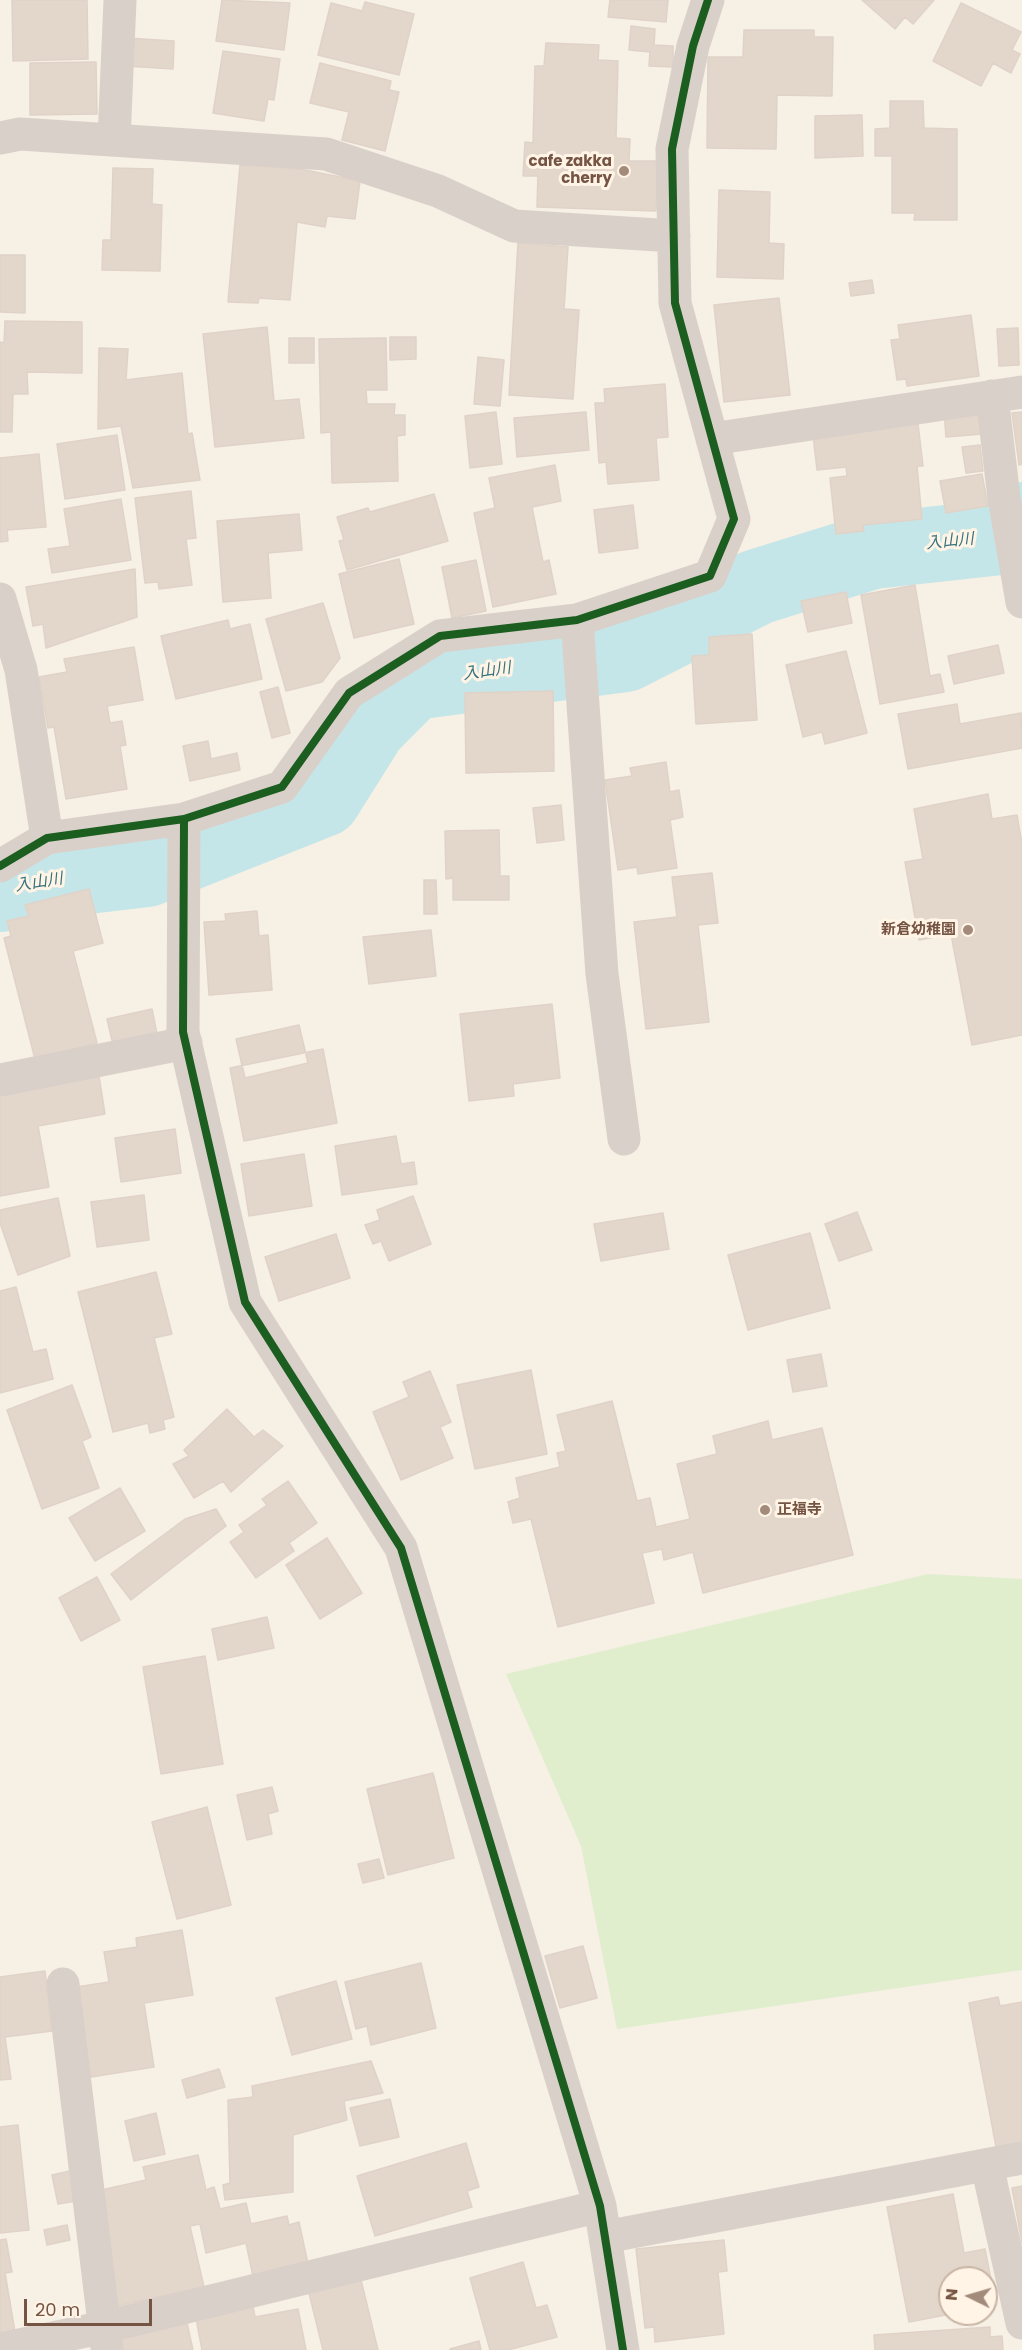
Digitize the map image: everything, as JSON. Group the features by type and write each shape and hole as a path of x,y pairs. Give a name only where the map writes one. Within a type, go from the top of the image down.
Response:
{"street":[{"path":"114,140 120,0"},
{"path":"0,866 47,838 184,824 282,787 349,693 440,636 577,631 710,576 734,519 675,303 672,149 693,46 708,0"},
{"path":"0,138 20,134 326,154 438,191 514,226 674,236"},
{"path":"712,439 1007,394 1004,498 1022,602"},
{"path":"0,599 21,670 47,838"},
{"path":"577,631 602,974 624,1139"},
{"path":"184,824 183,1032 244,1302 401,1548 600,2206 623,2350"},
{"path":"0,1080 186,1043"},
{"path":"63,1984 106,2339"},
{"path":"605,2237 1022,2158"},
{"path":"987,2165 1022,2323"},
{"path":"0,2349 106,2339 600,2206"}],"green space":[{"path":"928,1574 1022,1579 1022,1970 617,2029 581,1846 506,1674"}],"building":[{"path":"12,0 87,0 88,59 13,61"},
{"path":"222,0 290,3 284,50 216,41"},
{"path":"610,0 668,0 666,22 608,17"},
{"path":"862,0 934,0 913,24 905,17 895,29"},
{"path":"365,2 414,14 399,75 318,55 331,3 362,11"},
{"path":"961,3 1021,32 1012,50 1020,54 1011,73 993,63 981,86 933,61"},
{"path":"631,26 655,29 654,45 673,46 673,67 649,66 650,52 629,50"},
{"path":"744,30 814,30 814,37 833,37 832,96 777,95 776,149 707,148 708,57 743,57"},
{"path":"127,38 174,41 173,69 126,66"},
{"path":"546,43 599,45 598,60 618,61 616,138 630,139 629,161 658,161 656,211 537,207 538,176 523,176 525,142 533,143 535,66 544,66"},
{"path":"223,51 280,59 274,100 268,99 264,121 213,113"},
{"path":"96,62 97,114 30,115 30,63"},
{"path":"320,63 391,81 389,90 399,92 385,151 342,140 349,112 310,103"},
{"path":"890,101 923,101 924,128 957,129 957,220 914,220 915,213 892,213 892,156 875,156 875,129 890,128"},
{"path":"862,115 863,156 815,158 815,116"},
{"path":"240,165 300,169 360,181 355,219 327,216 325,227 297,222 290,300 259,298 258,303 228,302"},
{"path":"113,168 153,169 152,204 162,205 160,271 102,270 103,240 111,240"},
{"path":"719,190 770,192 769,243 784,244 783,279 717,277"},
{"path":"518,243 568,247 564,309 579,310 573,399 509,395"},
{"path":"0,255 25,255 25,313 0,312"},
{"path":"872,280 874,293 851,296 849,283"},
{"path":"779,298 790,395 724,402 714,305"},
{"path":"971,315 979,376 907,386 906,379 897,380 891,340 900,339 898,325"},
{"path":"5,321 82,322 82,373 27,372 28,394 13,394 12,432 0,432 0,342 4,343"},
{"path":"267,327 274,401 299,399 304,438 215,447 203,334"},
{"path":"1018,328 1019,365 999,366 997,329"},
{"path":"390,337 416,337 416,359 390,360"},
{"path":"289,338 314,338 314,363 289,363"},
{"path":"386,338 387,390 366,390 367,404 395,404 394,415 405,415 405,435 397,436 398,481 332,483 331,432 321,433 319,339"},
{"path":"99,348 128,349 126,380 182,373 188,434 192,433 200,480 133,488 121,426 98,429"},
{"path":"478,357 504,360 500,406 474,404"},
{"path":"665,384 668,437 656,438 659,480 608,484 606,462 599,463 595,403 605,403 604,389"},
{"path":"980,409 982,434 946,437 944,411"},
{"path":"496,412 502,464 470,468 465,416"},
{"path":"586,412 589,450 517,457 514,418"},
{"path":"1022,412 1022,464 1019,465 1012,413"},
{"path":"918,424 923,466 917,466 922,519 863,525 864,531 836,534 830,478 847,476 846,467 817,470 813,435"},
{"path":"117,435 125,490 65,499 57,444"},
{"path":"980,445 983,471 966,473 962,447"},
{"path":"39,454 46,527 7,530 8,541 0,542 0,458"},
{"path":"555,465 561,501 532,507 543,562 549,560 556,594 493,607 474,513 495,508 489,478"},
{"path":"982,474 988,506 946,513 940,481"},
{"path":"191,491 196,538 186,539 192,585 159,589 158,582 145,583 135,498"},
{"path":"434,494 448,541 347,570 339,541 344,540 337,517 368,508 370,512"},
{"path":"121,499 131,560 52,573 48,549 70,546 64,509"},
{"path":"633,505 638,548 599,553 594,510"},
{"path":"299,514 302,550 268,553 271,598 223,602 217,521"},
{"path":"399,559 414,624 354,638 339,574"},
{"path":"476,560 486,611 452,618 442,567"},
{"path":"135,569 137,617 46,648 43,624 33,626 26,587"},
{"path":"915,585 930,676 940,674 944,692 880,704 861,595"},
{"path":"846,592 852,623 808,632 801,601"},
{"path":"323,603 340,658 322,682 286,691 266,619"},
{"path":"228,620 230,629 250,624 262,679 176,699 161,636"},
{"path":"752,634 757,720 696,724 692,656 709,655 709,637"},
{"path":"998,645 1004,673 954,684 948,656"},
{"path":"134,647 143,700 107,706 110,723 122,721 126,745 120,746 127,789 66,799 54,727 48,728 39,677 67,672 64,659"},
{"path":"846,651 867,733 825,744 822,732 803,737 786,665"},
{"path":"278,687 290,733 272,738 260,692"},
{"path":"553,691 554,771 466,773 465,693"},
{"path":"957,704 960,724 1021,713 1022,748 908,769 898,714"},
{"path":"208,741 211,759 237,753 240,770 190,781 183,746"},
{"path":"666,762 670,792 679,790 683,817 670,820 677,868 638,874 637,867 618,870 605,780 632,776 630,768"},
{"path":"988,794 992,819 1017,815 1022,844 1022,1035 972,1045 951,934 919,940 905,862 923,859 914,809"},
{"path":"561,805 564,840 537,843 533,808"},
{"path":"499,830 500,876 509,876 509,900 453,900 453,878 446,879 445,831"},
{"path":"712,873 718,923 698,925 709,1022 646,1029 634,922 677,917 672,877"},
{"path":"424,880 436,880 437,914 424,914"},
{"path":"89,889 103,943 73,951 97,1043 35,1059 4,938 11,936 7,921 29,916 25,905"},
{"path":"257,911 259,936 268,935 272,990 209,995 204,922 226,921 225,914"},
{"path":"431,930 436,976 369,984 363,937"},
{"path":"552,1004 560,1078 513,1084 514,1096 469,1101 460,1014"},
{"path":"152,1009 158,1039 114,1049 107,1019"},
{"path":"299,1025 308,1063 245,1078 236,1039"},
{"path":"323,1049 337,1123 244,1141 230,1068"},
{"path":"99,1076 105,1114 38,1126 49,1187 0,1196 0,1093"},
{"path":"175,1129 181,1173 121,1182 115,1138"},
{"path":"396,1136 401,1164 414,1162 417,1184 342,1195 335,1146"},
{"path":"304,1154 312,1206 249,1216 241,1164"},
{"path":"144,1195 149,1240 97,1247 91,1202"},
{"path":"413,1196 431,1244 389,1261 381,1241 373,1244 365,1225 380,1220 377,1210"},
{"path":"58,1198 70,1256 18,1275 0,1223 0,1210"},
{"path":"857,1212 872,1250 839,1261 825,1224"},
{"path":"663,1213 669,1249 601,1261 594,1224"},
{"path":"810,1233 830,1308 748,1330 728,1255"},
{"path":"336,1234 350,1278 279,1301 265,1257"},
{"path":"156,1272 172,1334 154,1338 174,1417 163,1420 165,1429 150,1433 148,1423 113,1432 78,1292"},
{"path":"16,1287 33,1352 46,1349 53,1379 0,1393 0,1291"},
{"path":"821,1354 827,1386 793,1392 787,1360"},
{"path":"531,1370 547,1454 475,1469 457,1385"},
{"path":"430,1371 451,1422 440,1427 453,1458 401,1480 373,1412 409,1397 403,1382"},
{"path":"72,1385 91,1437 82,1441 99,1488 42,1509 7,1410"},
{"name":"正福寺","path":"612,1401 637,1501 650,1498 656,1527 690,1519 677,1464 717,1454 713,1436 768,1421 772,1440 822,1428 853,1555 703,1593 693,1552 664,1560 662,1549 642,1553 654,1603 558,1627 531,1519 513,1523 508,1502 520,1498 516,1478 560,1467 557,1453 566,1451 557,1415"},
{"path":"227,1409 254,1437 263,1430 283,1446 231,1492 223,1481 194,1498 173,1464 189,1456 184,1450"},
{"path":"288,1481 317,1523 289,1543 294,1551 256,1578 230,1542 244,1532 239,1525 267,1505 262,1499"},
{"path":"120,1488 145,1531 95,1561 69,1518"},
{"path":"216,1509 226,1526 131,1600 111,1574 185,1519"},
{"path":"327,1538 362,1593 320,1619 286,1565"},
{"path":"97,1577 120,1620 81,1641 59,1598"},
{"path":"267,1617 274,1648 218,1660 212,1629"},
{"path":"205,1656 223,1764 161,1774 143,1667"},
{"path":"433,1773 454,1858 388,1875 367,1789"},
{"path":"272,1787 278,1811 268,1814 272,1834 247,1840 237,1795"},
{"path":"207,1807 231,1905 177,1919 152,1822"},
{"path":"379,1859 384,1878 363,1883 358,1864"},
{"path":"182,1930 193,1995 144,2003 154,2067 91,2077 76,1987 109,1982 104,1952 137,1947 136,1938"},
{"path":"583,1946 597,1998 560,2008 545,1956"},
{"path":"421,1963 436,2028 371,2045 367,2026 356,2029 345,1982"},
{"path":"45,1971 52,2031 5,2037 11,2079 0,2080 0,1977"},
{"path":"336,1981 352,2039 292,2055 276,1998"},
{"path":"998,1997 1000,2006 1022,2002 1022,2147 997,2152 969,2003"},
{"path":"371,2061 383,2093 344,2101 347,2120 293,2135 293,2192 225,2200 223,2185 230,2183 228,2100 253,2097 252,2086"},
{"path":"219,2069 225,2087 187,2098 182,2080"},
{"path":"390,2099 399,2137 360,2146 350,2108"},
{"path":"156,2113 165,2154 134,2161 125,2121"},
{"path":"18,2125 29,2230 0,2233 0,2127"},
{"path":"466,2143 479,2187 467,2191 472,2207 375,2236 357,2176"},
{"path":"198,2155 206,2190 214,2187 220,2209 246,2203 251,2224 287,2216 289,2225 299,2222 308,2264 253,2276 246,2243 206,2253 200,2224 190,2226 204,2287 117,2306 97,2191 146,2180 143,2167"},
{"path":"70,2171 76,2201 58,2204 52,2175"},
{"path":"1022,2186 1022,2243 1012,2188"},
{"path":"953,2194 964,2253 985,2249 988,2266 938,2266 938,2316 909,2322 887,2207"},
{"path":"67,2225 70,2240 47,2245 44,2230"},
{"path":"6,2239 12,2272 5,2273 15,2332 0,2335 0,2240"},
{"path":"724,2240 727,2271 718,2272 724,2334 655,2342 654,2327 645,2328 636,2249"},
{"path":"523,2262 536,2308 547,2305 557,2337 508,2350 490,2350 470,2278"},
{"path":"361,2280 378,2350 323,2350 309,2293"},
{"path":"253,2307 255,2317 298,2309 306,2350 202,2350 196,2318"},
{"path":"187,2323 193,2350 120,2350 117,2338"},
{"path":"990,2327 990,2337 1002,2336 1003,2350 875,2350 874,2335"},
{"path":"479,2341 481,2350 450,2350 450,2349"}],"waterway":[{"name":"入山川","path":"0,894 11,885 147,869 323,799 369,726 413,682 625,654 757,587 873,551 1001,537 1022,520"}],"cycle path":[{"path":"0,866 47,838 184,819 282,787 349,693 440,636 577,620 710,576 734,519 675,303 672,149 693,46 708,0"},
{"path":"184,819 183,1032 245,1302 401,1548 600,2206 623,2350"}],"place":[{"name":"cafe zakka cherry","path":"624,171"},
{"name":"新倉幼稚園","path":"968,930"},
{"name":"正福寺","path":"765,1510"}]}
